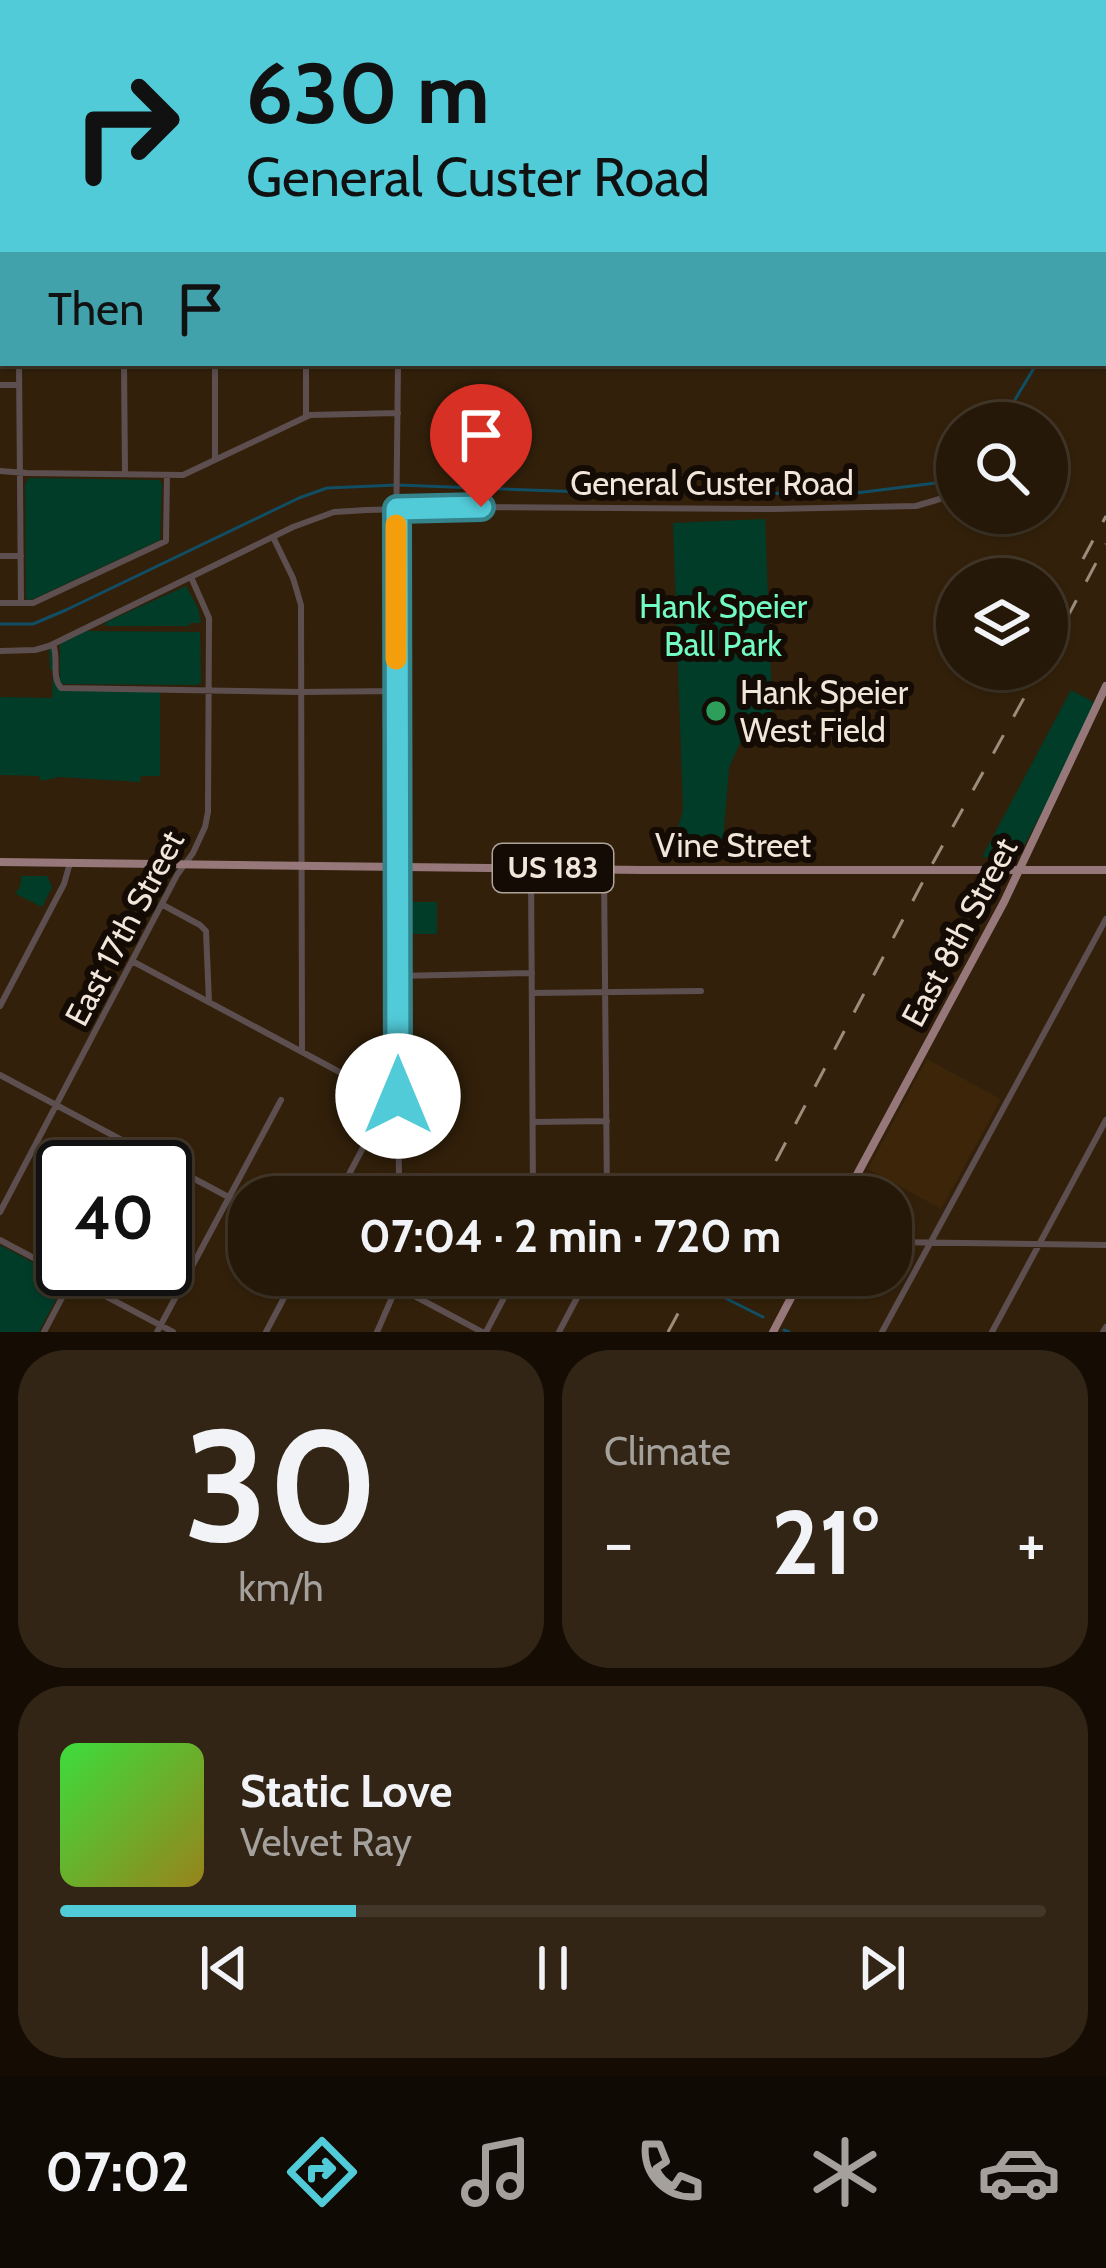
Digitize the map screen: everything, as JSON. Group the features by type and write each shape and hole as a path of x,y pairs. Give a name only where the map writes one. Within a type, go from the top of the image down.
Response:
{"main road":[{"name":"East 8th Street","path":"856,1176 1020,870 1106,686"},
{"name":"Vine Street","path":"0,862 1106,870"},
{"path":"772,1332 792,1296"}],"street":[{"path":"19,366 21,603"},
{"path":"124,366 125,474"},
{"path":"214,366 215,459"},
{"path":"306,366 306,416"},
{"path":"398,366 399,1176"},
{"path":"0,385 19,385"},
{"path":"0,471 183,475 306,416 398,413"},
{"path":"0,603 34,603 166,541 167,475"},
{"name":"General Custer Road","path":"0,651 53,644 293,526 334,512 916,506 936,500"},
{"path":"273,537 302,605 302,1052"},
{"path":"0,556 21,556"},
{"name":"East 17th Street","path":"0,1212 207,821 209,618 191,577"},
{"path":"53,644 56,681 61,688 397,691"},
{"path":"0,1006 64,884 70,863"},
{"path":"531,868 533,1176"},
{"path":"604,869 607,1176"},
{"path":"161,904 206,931 209,1002"},
{"path":"882,1332 1106,919"},
{"path":"131,961 382,1095 398,1096"},
{"path":"397,976 532,973"},
{"path":"532,993 701,991"},
{"path":"0,1075 122,1140"},
{"path":"241,1176 281,1100"},
{"path":"992,1332 1106,1120"},
{"path":"349,1176 377,1121"},
{"path":"532,1122 607,1121"},
{"path":"192,1177 228,1196"},
{"path":"159,1329 228,1201"},
{"path":"0,1240 36,1259"},
{"path":"912,1243 1106,1245"},
{"path":"44,1332 63,1296"},
{"path":"103,1296 159,1329 173,1332"},
{"path":"266,1332 285,1296"},
{"path":"377,1332 393,1296"},
{"path":"417,1296 484,1332 504,1296"},
{"path":"559,1332 579,1296"}],"shaded area":[{"path":"927,1059 1001,1099 941,1209 912,1193 912,1176 881,1176 868,1169"}],"green space":[{"path":"29,478 159,480 160,540 29,601 25,484"},
{"name":"Hank Speier Ball Park","path":"765,519 773,727 740,743 729,768 722,855 670,855 683,810 673,523"},
{"path":"186,586 201,623 105,626 106,622"},
{"path":"86,631 200,632 201,682 60,684 60,644"},
{"path":"53,644 56,681 61,688 160,689 160,776 141,776 140,782 59,777 41,781 39,776 0,775 0,697 52,698 49,646"},
{"path":"1071,690 1099,705 1017,859 982,857"},
{"path":"21,876 47,876 52,887 42,907 16,894"},
{"path":"404,902 437,902 437,934 404,934"},
{"path":"0,1245 36,1264 36,1296 58,1296 39,1332 0,1332"}],"waterway":[{"path":"1014,402 1035,366"},
{"path":"0,624 33,624 327,488 397,485 848,494 936,483"},
{"path":"721,1296 763,1317"},
{"path":"784,1330 789,1332"}],"railway":[{"path":"1083,559 1106,516"},
{"path":"1068,616 1106,544"},
{"path":"767,1176 1028,690"},
{"path":"668,1332 688,1296"}],"slow traffic":[{"path":"396,525 396,659"}],"place":[{"name":"Hank Speier West Field","path":"716,711"}],"route":[{"path":"398,1096 397,509 481,507"}]}
